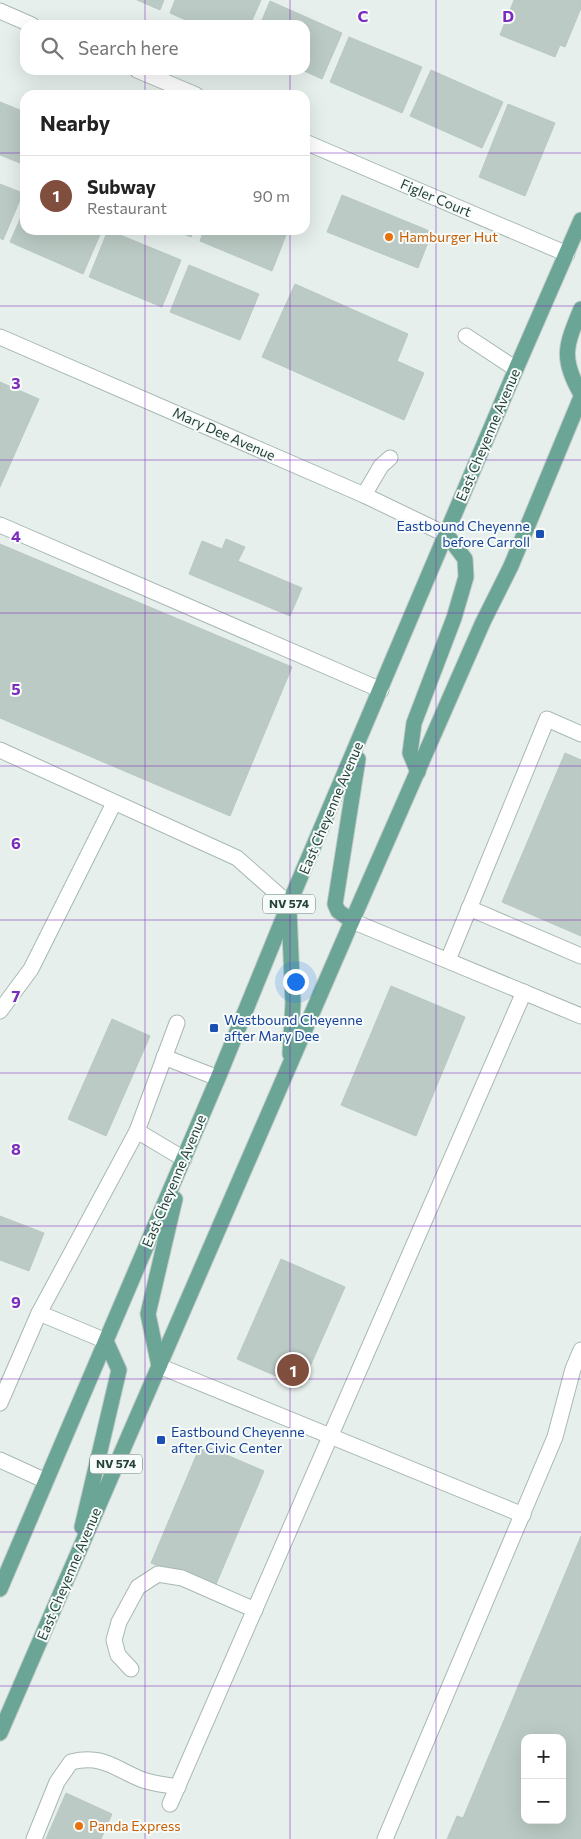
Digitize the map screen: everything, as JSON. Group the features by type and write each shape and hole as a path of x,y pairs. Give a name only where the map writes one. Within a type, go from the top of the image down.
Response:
{"main road":[{"name":"East Cheyenne Avenue","path":"0,1589 184,1159 289,904 447,536 516,369 581,220"},
{"path":"581,308 568,340 567,360 573,380 581,396"},
{"name":"East Cheyenne Avenue","path":"0,1732 483,622 511,566 581,396"},
{"path":"418,772 410,752 414,723 454,618 466,577 465,559 447,536"},
{"path":"352,921 338,911 335,904 361,738"},
{"path":"289,904 293,1003 290,1066"},
{"path":"159,1366 148,1314 184,1159"},
{"path":"74,1562 119,1370 106,1341"}],"street":[{"path":"0,11 21,20"},
{"path":"149,75 184,90"},
{"name":"Figler Court","path":"310,144 567,254"},
{"path":"466,336 516,369"},
{"name":"Mary Dee Avenue","path":"0,337 364,495 447,536"},
{"path":"364,495 381,466 390,458"},
{"path":"0,525 381,690"},
{"path":"448,960 547,719 581,734"},
{"path":"0,750 237,858 289,904"},
{"path":"0,1011 32,968 114,803"},
{"path":"469,908 581,956"},
{"path":"352,921 581,1016"},
{"path":"170,1804 524,992"},
{"path":"0,1403 38,1313 137,1131 177,1022"},
{"path":"164,1057 218,1078"},
{"path":"137,1131 184,1159"},
{"path":"38,1313 106,1341"},
{"path":"385,1839 555,1437 573,1368 581,1350"},
{"path":"159,1366 332,1435 522,1515"},
{"path":"0,1460 46,1481"},
{"path":"131,1668 118,1655 114,1640 138,1586 158,1574 182,1578 256,1610"},
{"path":"34,1839 57,1782 71,1762 86,1758 105,1761 145,1781 178,1786"}],"building":[{"path":"137,0 164,0 160,10"},
{"path":"175,0 261,0 252,20 186,20 170,13"},
{"path":"514,0 581,0 581,8 565,47 560,45 555,57 500,35"},
{"path":"270,1 342,33 322,79 310,74 310,20 262,20"},
{"path":"349,37 422,67 402,113 330,82"},
{"path":"431,70 503,102 482,148 410,116"},
{"path":"0,102 20,110 20,163 0,155"},
{"path":"508,104 555,123 525,196 479,177"},
{"path":"0,184 20,192 20,200 3,240 0,238"},
{"path":"342,195 432,232 418,268 327,232"},
{"path":"20,219 20,235 100,235 83,274 10,242"},
{"path":"106,235 120,235 181,260 162,307 89,277"},
{"path":"202,235 286,235 272,271 200,241"},
{"path":"189,265 259,294 240,340 170,312"},
{"path":"295,284 408,334 397,361 424,373 404,420 262,357"},
{"path":"0,382 39,399 0,487"},
{"path":"226,539 245,547 238,561 302,588 290,616 189,574 202,541 222,549"},
{"path":"0,544 292,667 230,816 0,718"},
{"path":"565,753 581,760 581,936 502,902"},
{"path":"391,986 465,1017 416,1136 341,1105"},
{"path":"112,1019 150,1036 106,1136 68,1119"},
{"path":"0,1216 44,1233 29,1271 0,1260"},
{"path":"281,1259 345,1287 301,1387 237,1359"},
{"path":"201,1444 264,1471 214,1589 151,1563"},
{"path":"581,1536 581,1839 447,1839 457,1816 463,1818"},
{"name":"Panda Express","path":"66,1793 112,1814 101,1839 46,1839"}],"place":[{"name":"Hamburger Hut","path":"389,237"},
{"name":"Eastbound Cheyenne before Carroll","path":"540,534"},
{"name":"Westbound Cheyenne after Mary Dee","path":"214,1028"},
{"name":"Subway","path":"293,1370"},
{"name":"Eastbound Cheyenne after Civic Center","path":"161,1440"},
{"name":"Panda Express","path":"79,1826"}]}
